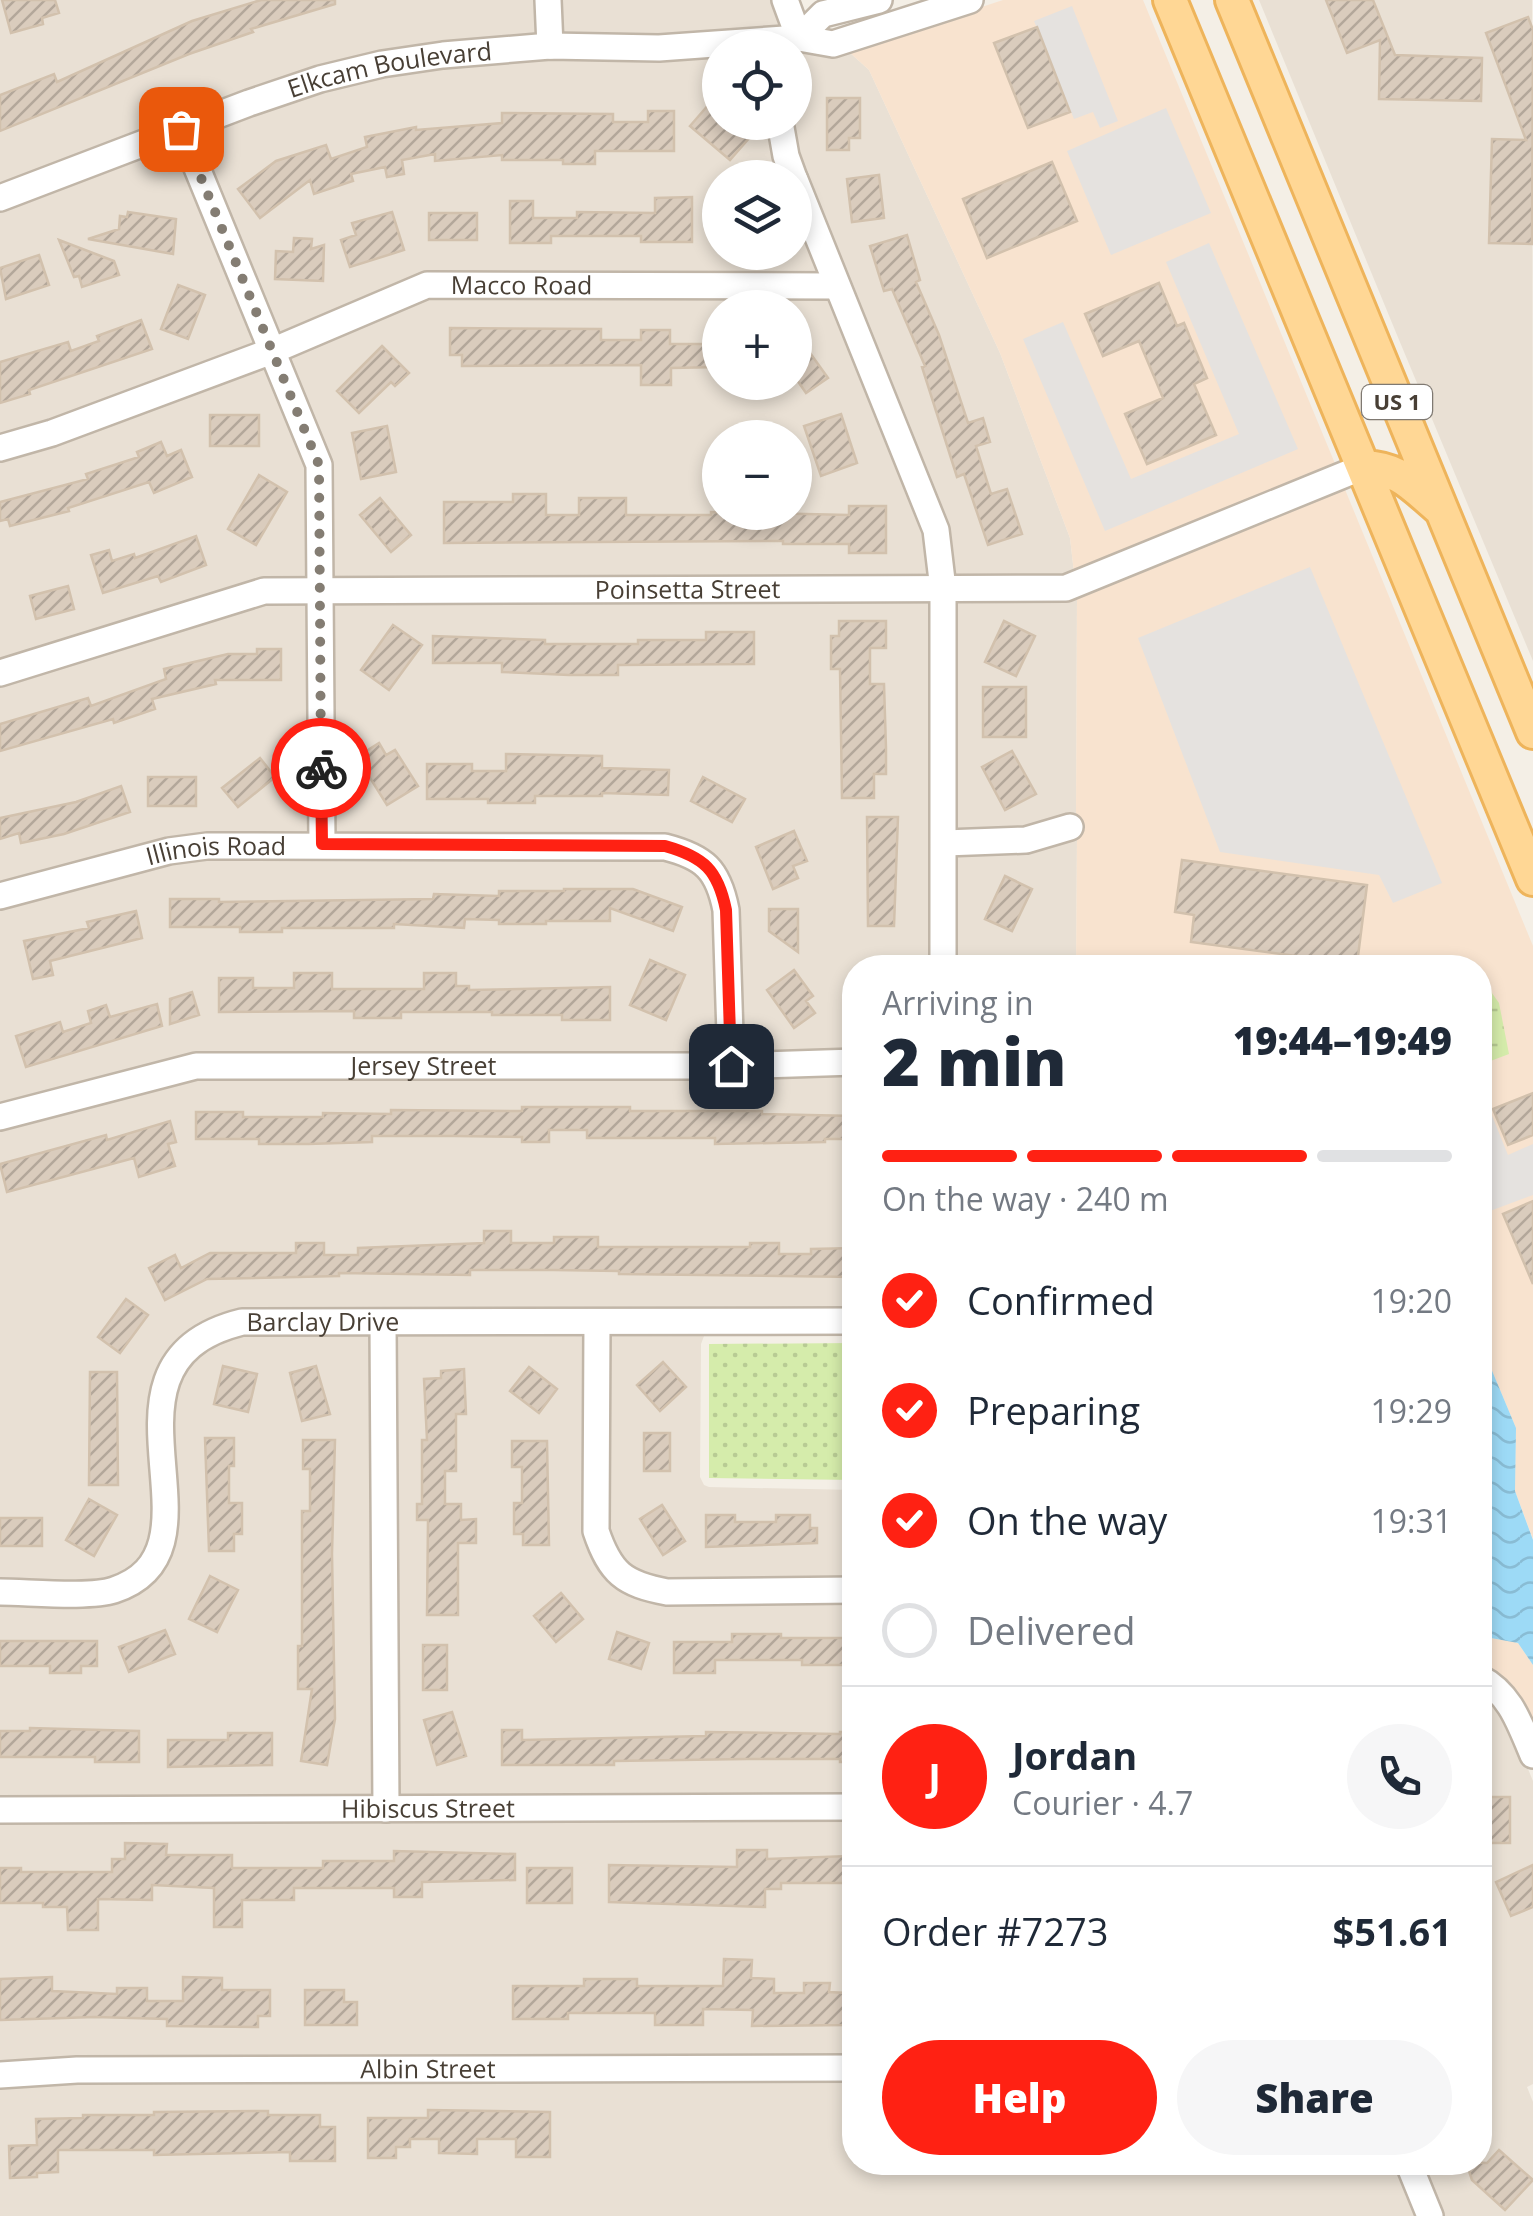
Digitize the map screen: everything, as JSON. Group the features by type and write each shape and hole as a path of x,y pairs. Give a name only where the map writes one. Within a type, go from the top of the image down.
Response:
{"main road":[{"name":"US 1","path":"1170,0 1533,879"},
{"name":"US 1","path":"1232,0 1531,721"},
{"path":"1363,467 1398,473 1442,510"}],"street":[{"path":"548,0 550,46"},
{"path":"784,0 796,30"},
{"name":"Elkcam Boulevard","path":"807,30 823,14 879,0"},
{"name":"Elkcam Boulevard","path":"812,40 833,44 970,0"},
{"name":"Elkcam Boulevard","path":"0,198 320,79 382,64 550,46 702,46"},
{"path":"181,129 319,465 322,844"},
{"path":"812,224 936,530 943,590 944,955"},
{"name":"Macco Road","path":"0,448 52,433 272,351 426,285 837,286"},
{"name":"Poinsetta Street","path":"0,673 264,591 1066,588 1363,467"},
{"path":"945,844 1026,840 1070,827"},
{"name":"Illinois Road","path":"0,896 186,848 322,844 665,846 690,854 710,869 722,890 731,1066"},
{"name":"Jersey Street","path":"0,1117 196,1066 842,1062"},
{"name":"Barclay Drive","path":"0,1592 110,1592 136,1581 151,1569 160,1548 164,1521 162,1388 174,1362 190,1344 216,1329 242,1322 842,1321"},
{"path":"597,1322 596,1531 604,1554 618,1575 640,1587 667,1592 842,1590"},
{"path":"383,1323 386,1809"},
{"path":"1492,1684 1509,1701 1533,1756"},
{"name":"Hibiscus Street","path":"0,1810 842,1808"},
{"name":"Albin Street","path":"0,2075 77,2070 842,2068"},
{"path":"1413,2175 1430,2216"}],"shaded area":[{"path":"0,0 539,0 540,36 442,44 0,187"},
{"path":"558,0 774,0 785,28 702,30 702,34 659,37 559,35"},
{"path":"1003,0 1143,0 1336,466 1074,573 1070,538 1000,353 869,70 848,51"},
{"path":"1259,0 1532,0 1533,661 1397,335"},
{"path":"1072,6 1118,121 1100,128 1093,112 1074,119 1034,21"},
{"path":"812,50 848,51 869,70 1000,353 1070,538 1074,573 1065,577 951,578 812,199 812,160 798,160 793,140 812,140"},
{"path":"702,55 702,140 775,140 779,160 702,160 702,270 812,270 812,250 822,275 427,274 277,337 194,136 322,90 384,75 550,57"},
{"path":"1166,108 1211,213 1111,255 1067,151"},
{"path":"176,143 259,344 49,423 0,437 0,210"},
{"path":"1209,243 1298,449 1105,531 1023,339 1063,322 1131,479 1239,434 1166,262"},
{"path":"428,296 702,297 702,400 812,400 812,297 831,297 926,533 932,578 330,581 285,357"},
{"path":"267,365 309,467 310,581 0,662 0,460"},
{"path":"1344,487 1533,946 1533,1539 1515,1491 1516,1428 1492,1371 1492,955 1076,955 1077,836 1082,834 1076,814 1077,596"},
{"path":"1310,567 1442,883 1393,903 1379,875 1220,852 1138,638"},
{"path":"1077,596 1076,814 1025,829 954,832 953,601"},
{"path":"933,600 934,955 842,955 842,1051 740,1054 736,909 665,836 331,833 330,603"},
{"path":"265,602 310,603 312,833 207,835 0,885 0,684 166,636"},
{"path":"1077,836 1076,955 953,955 954,854"},
{"path":"208,857 664,858 686,864 703,877 716,911 721,1054 196,1055 0,1106 0,907 171,862"},
{"path":"842,1072 842,1310 240,1312 212,1319 185,1334 166,1357 153,1383 154,1520 143,1561 108,1581 0,1581 0,1129 197,1077"},
{"path":"1492,1116 1508,1155 1533,1144 1533,1195 1492,1210"},
{"path":"842,1332 704,1336 700,1477 709,1487 842,1490 842,1579 667,1581 644,1577 624,1566 606,1529 607,1333"},
{"path":"243,1333 373,1334 376,1798 0,1799 0,1603 113,1602 139,1592 157,1577 168,1553 172,1391 196,1353"},
{"path":"587,1333 596,1561 614,1585 636,1597 667,1603 842,1601 842,1796 396,1798 393,1334"},
{"path":"1492,1638 1518,1643 1533,1665 1533,1729 1492,1680"},
{"path":"1492,1698 1509,1723 1533,1781 1533,2084 1527,2087 1533,2102 1533,2216 1441,2216 1424,2175 1492,2175"},
{"path":"842,1819 842,2057 0,2064 0,1821"},
{"path":"842,2079 842,2175 1402,2175 1419,2216 0,2216 0,2086 78,2081"}],"green space":[{"path":"1492,993 1499,1003 1509,1054 1492,1060"},
{"path":"842,1343 842,1480 709,1478 709,1344"}],"water":[{"path":"1492,1371 1516,1428 1515,1491 1533,1540 1533,1665 1518,1643 1492,1638"}],"building":[{"path":"2,0 55,0 59,13 42,18 43,24 11,33"},
{"path":"261,0 335,0 335,4 251,29 253,32 0,131 0,95 54,74 57,82 192,21"},
{"path":"1326,0 1373,0 1395,55 1482,58 1481,101 1379,99 1380,40 1347,53"},
{"path":"1528,17 1533,30 1532,244 1489,243 1492,139 1526,140 1486,33"},
{"path":"1037,27 1070,112 1028,128 994,43"},
{"path":"827,98 860,98 860,138 849,138 849,150 827,150"},
{"path":"648,111 674,111 674,151 595,151 595,164 502,160 502,155 435,161 435,154 402,160 404,174 387,177 385,167 351,174 353,181 314,194 310,180 260,218 238,189 276,161 326,145 331,159 367,147 365,137 416,127 502,123 502,113 613,114 613,122 648,122"},
{"path":"702,112 702,136 690,126"},
{"path":"706,140 747,140 730,160"},
{"path":"1052,162 1077,221 987,258 963,199"},
{"path":"879,175 884,218 852,222 847,179"},
{"path":"692,197 692,242 641,242 641,236 551,236 551,243 510,243 510,201 533,201 533,218 577,218 577,212 655,213 655,198"},
{"path":"128,212 176,219 173,254 88,239 119,229 120,216 127,217"},
{"path":"392,212 404,250 350,267 341,240 356,235 352,223"},
{"path":"429,213 477,213 477,240 429,240"},
{"path":"907,235 920,280 916,282 939,335 968,423 983,418 990,442 976,446 991,494 1007,489 1022,534 988,545 964,474 957,477 922,367 925,366 892,289 884,291 870,246"},
{"path":"294,238 312,239 311,249 324,245 323,281 275,279 276,251 293,252"},
{"path":"59,240 114,261 119,275 82,287"},
{"path":"39,255 49,285 6,299 0,268"},
{"path":"1159,283 1177,326 1184,323 1207,378 1194,384 1216,435 1147,464 1125,414 1163,398 1139,341 1103,356 1085,314"},
{"path":"178,285 205,295 188,339 161,329"},
{"path":"141,320 152,349 0,403 0,362 68,342 71,351 99,341 97,336"},
{"path":"450,328 601,329 601,340 641,340 641,330 670,330 670,344 702,344 702,367 671,368 671,385 641,385 641,365 462,366 462,355 450,355"},
{"path":"382,346 409,373 395,386 391,382 359,413 337,391"},
{"path":"812,356 828,378 812,389"},
{"path":"841,414 857,463 821,476 812,450 812,423"},
{"path":"210,415 259,415 259,446 210,446"},
{"path":"387,426 396,472 361,479 352,433"},
{"path":"161,442 167,456 181,450 192,477 154,493 149,482 68,508 69,511 10,526 8,519 0,521 0,502 88,479 86,474 139,457 137,452"},
{"path":"259,475 287,492 256,545 228,529"},
{"path":"513,494 546,494 546,515 579,515 579,498 626,498 626,515 702,515 702,530 812,530 812,514 849,515 849,506 886,506 886,553 849,553 849,544 783,541 444,543 444,502 513,502"},
{"path":"380,498 411,535 391,552 360,515"},
{"path":"196,536 206,565 161,582 158,576 103,593 91,555 109,550 112,561 134,554 135,558"},
{"path":"68,586 74,609 36,619 30,596"},
{"path":"839,621 886,621 886,648 870,648 870,684 884,684 886,748 886,774 874,774 874,798 842,798 840,669 831,669 831,636 839,636"},
{"path":"1004,621 1035,636 1016,676 985,662"},
{"path":"393,625 422,645 389,690 361,670"},
{"path":"706,632 754,632 754,664 618,665 618,675 569,675 502,672 502,663 433,663 433,636 545,640 545,644 638,644 638,640 706,640"},
{"path":"257,649 281,649 281,680 215,680 216,684 152,699 155,709 114,723 113,719 0,751 0,724 88,698 91,706 166,679 164,669 228,654 257,654"},
{"path":"983,687 1026,687 1026,737 983,737"},
{"path":"379,743 386,755 395,750 418,786 387,805 357,757"},
{"path":"1012,751 1036,794 1005,810 982,767"},
{"path":"506,754 602,756 602,768 669,770 668,795 535,796 535,803 427,799 427,764 472,764 472,771 506,771"},
{"path":"260,758 275,777 238,807 222,788"},
{"path":"148,777 196,777 196,806 148,806"},
{"path":"703,777 745,799 732,822 691,801"},
{"path":"121,786 130,812 64,834 21,843 19,833 0,839 0,818 76,802"},
{"path":"867,817 898,817 894,926 868,926"},
{"path":"794,831 807,861 793,866 798,878 773,889 756,847"},
{"path":"1182,860 1367,885 1358,955 1289,955 1191,942 1194,915 1175,912"},
{"path":"1005,876 1032,889 1012,931 985,919"},
{"path":"633,889 682,907 673,931 610,908 610,921 499,924 499,920 465,919 464,928 394,924 394,928 240,932 240,927 170,927 170,899 433,899 434,894 499,896 499,891"},
{"path":"769,909 798,909 798,952 769,931"},
{"path":"136,911 142,938 50,961 53,975 33,979 24,941 89,928 87,922"},
{"path":"650,960 685,975 666,1020 630,1005"},
{"path":"794,970 813,996 806,1001 815,1013 794,1028 767,990"},
{"path":"294,973 332,973 332,989 424,989 424,973 456,973 456,986 469,986 469,990 610,987 610,1020 562,1020 562,1015 492,1012 401,1012 401,1018 354,1018 354,1011 219,1012 219,978 253,978 253,988 294,988"},
{"path":"192,992 199,1015 170,1024 170,999"},
{"path":"157,1004 162,1026 26,1067 16,1036 60,1022 63,1032 91,1023 88,1011 106,1005 110,1017"},
{"path":"1533,1093 1533,1135 1508,1145 1493,1109"},
{"path":"522,1107 630,1107 630,1111 842,1116 842,1139 715,1144 715,1138 587,1138 587,1130 549,1130 549,1142 522,1142 522,1137 455,1136 372,1136 372,1142 308,1144 196,1139 196,1112 243,1112 243,1117 323,1117 323,1113 391,1114 391,1110 522,1111"},
{"path":"170,1121 176,1142 168,1144 175,1166 139,1177 134,1158 7,1192 0,1164"},
{"path":"1533,1201 1533,1284 1503,1214"},
{"path":"484,1231 511,1231 511,1243 554,1243 554,1237 598,1237 598,1247 750,1247 750,1243 779,1243 779,1254 842,1248 842,1277 554,1270 470,1270 470,1275 339,1273 207,1279 165,1300 149,1268 175,1255 181,1268 210,1253 296,1253 296,1243 324,1243 324,1255 358,1255 358,1248 484,1243"},
{"path":"126,1299 148,1315 120,1353 98,1337"},
{"path":"663,1362 686,1387 660,1411 637,1385"},
{"path":"223,1366 257,1374 248,1412 214,1404"},
{"path":"316,1366 330,1414 302,1421 290,1373"},
{"path":"529,1367 557,1389 539,1413 510,1391"},
{"path":"464,1369 466,1414 456,1414 456,1471 445,1471 445,1504 461,1504 461,1520 476,1519 476,1543 458,1543 458,1615 427,1615 428,1520 417,1520 417,1504 422,1504 422,1440 427,1440 424,1379 441,1378 441,1371"},
{"path":"90,1372 117,1372 118,1485 89,1485"},
{"path":"644,1433 670,1433 670,1471 644,1471"},
{"path":"205,1438 234,1438 229,1503 242,1503 242,1534 234,1534 234,1551 209,1551"},
{"path":"303,1440 335,1440 332,1554 335,1719 327,1765 301,1761 312,1689 298,1689 298,1646 302,1646 302,1511 310,1511 310,1469 303,1469"},
{"path":"512,1441 547,1441 549,1545 523,1545 523,1534 514,1534 514,1503 522,1503 522,1467 512,1467"},
{"path":"89,1499 117,1515 94,1556 66,1540"},
{"path":"662,1505 685,1541 663,1555 640,1519"},
{"path":"706,1515 735,1515 735,1522 776,1522 776,1515 810,1515 810,1528 817,1528 817,1543 706,1547"},
{"path":"0,1518 42,1518 42,1546 0,1546"},
{"path":"210,1576 238,1590 217,1632 189,1619"},
{"path":"561,1593 583,1619 556,1642 534,1616"},
{"path":"165,1630 175,1654 129,1672 119,1647"},
{"path":"617,1632 649,1643 641,1669 609,1659"},
{"path":"732,1634 842,1638 842,1665 802,1665 802,1660 715,1660 715,1673 674,1673 674,1642 732,1642"},
{"path":"0,1641 97,1641 97,1666 81,1666 81,1673 50,1673 50,1666 0,1666"},
{"path":"423,1645 447,1645 447,1690 423,1690"},
{"path":"452,1712 466,1756 437,1765 424,1720"},
{"path":"502,1730 522,1730 522,1740 706,1736 706,1732 842,1732 842,1762 747,1759 502,1765"},
{"path":"0,1731 139,1731 139,1762 95,1762 95,1757 0,1757"},
{"path":"228,1733 272,1733 272,1765 168,1767 168,1740 228,1740"},
{"path":"1492,1797 1510,1797 1510,1843 1492,1843"},
{"path":"125,1843 167,1844 166,1855 232,1855 232,1868 323,1868 323,1861 394,1861 394,1851 515,1854 515,1880 422,1882 422,1897 394,1897 394,1888 294,1888 294,1900 242,1900 242,1927 214,1927 214,1888 152,1885 152,1900 98,1899 98,1930 68,1930 67,1907 0,1903 0,1868 21,1868 21,1872 112,1872 112,1859 125,1859"},
{"path":"737,1850 767,1850 767,1859 842,1856 842,1883 781,1883 781,1889 765,1889 765,1907 609,1902 609,1865 737,1867"},
{"path":"1533,1865 1533,1907 1511,1916 1496,1882"},
{"path":"527,1868 572,1868 572,1903 527,1903"},
{"path":"724,1959 752,1960 751,1978 774,1979 774,1993 804,1993 804,1983 830,1983 829,1992 842,1993 842,2025 752,2026 753,2010 703,2009 703,2025 655,2025 655,2013 568,2013 568,2019 513,2019 513,1986 584,1986 584,1979 637,1979 637,1986 723,1986"},
{"path":"52,1977 52,1991 117,1994 117,1988 147,1988 147,2001 183,2001 183,1977 222,1978 222,1990 270,1990 270,2016 258,2016 258,2027 167,2026 167,2019 95,2017 0,2020 0,1979"},
{"path":"305,1990 344,1990 344,2002 357,2002 357,2025 305,2025"},
{"path":"428,2110 550,2112 550,2157 516,2157 516,2139 477,2139 477,2154 439,2153 439,2139 410,2139 410,2147 396,2147 396,2158 368,2158 368,2118 428,2118"},
{"path":"268,2111 268,2115 320,2115 320,2127 335,2127 335,2161 290,2161 290,2152 154,2155 154,2150 58,2150 58,2172 10,2178 9,2146 37,2145 36,2119"},
{"path":"1499,2150 1533,2180 1505,2210 1470,2175 1492,2175 1492,2158"}],"way so far":[{"path":"181,129 319,465 321,768"}],"route":[{"path":"321,768 322,844 665,846 690,854 710,869 722,890 726,910 731,1066"}]}
